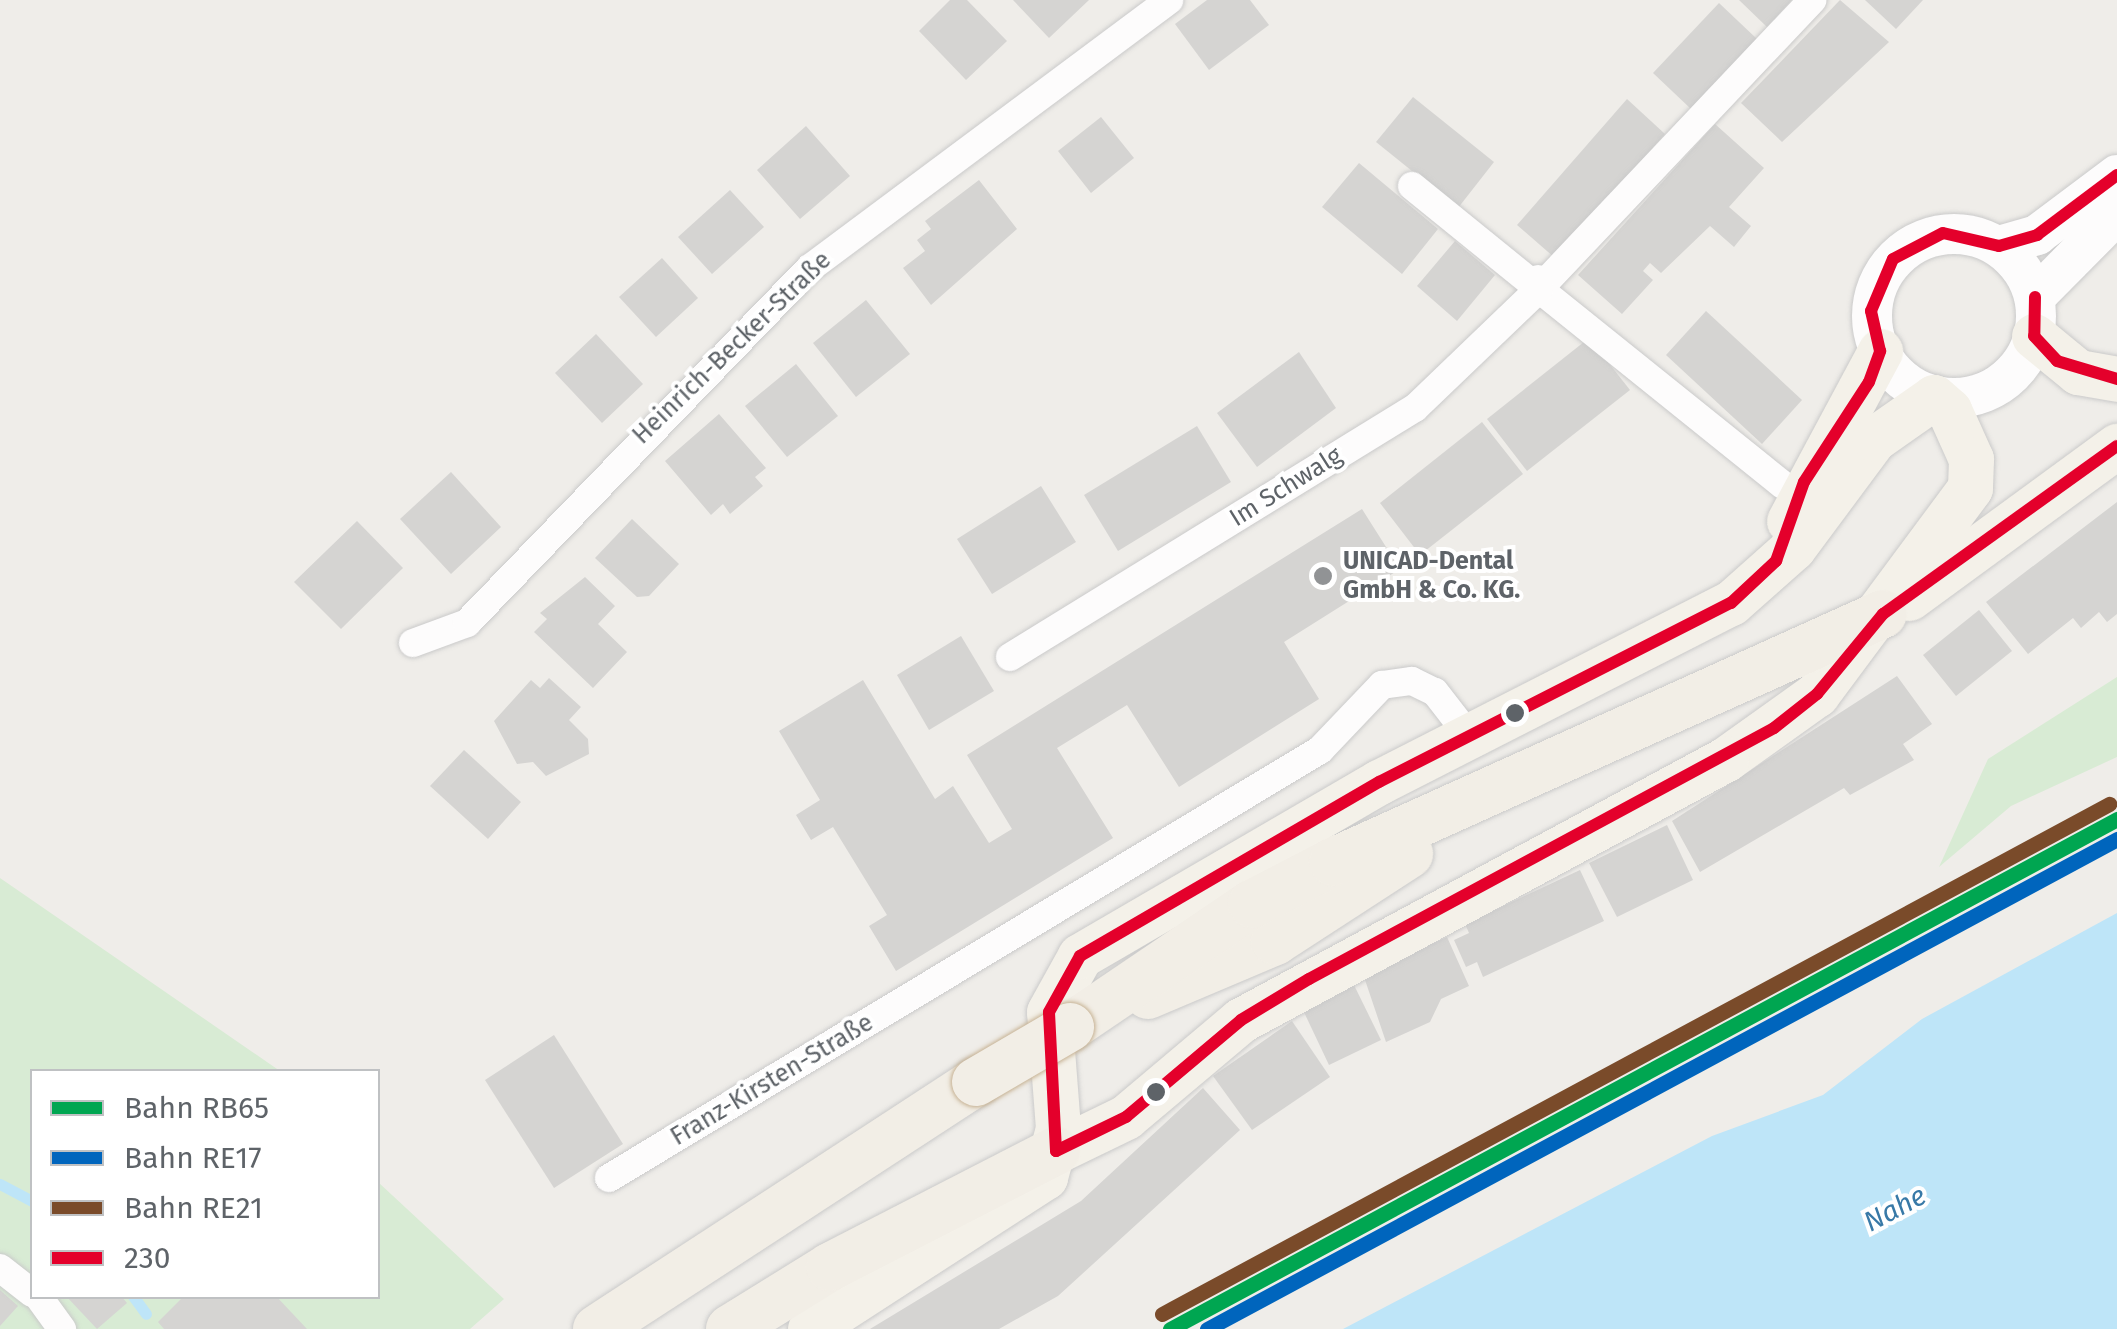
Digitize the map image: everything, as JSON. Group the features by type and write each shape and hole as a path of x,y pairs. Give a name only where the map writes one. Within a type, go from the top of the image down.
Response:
{"highway":[{"path":"597,1329 976,1082 1093,1014 1252,904 1495,796 1883,614"},
{"path":"730,1329 830,1266 1056,1151"}],"main road":[{"path":"810,1329 1026,1197 1056,1151 1126,1117 1241,1020 1774,728 1818,694 1883,614 1970,488 1962,429 1934,397 1908,385 1880,351 1871,311 1893,259 1944,233 1999,246 2037,235 2117,175"},
{"path":"1056,1151 1049,1012 1080,956 1379,782 1473,741 1731,603 1776,561 1874,439 1934,397 1986,392 2024,360 2034,317 2117,214"},
{"path":"1999,246 2034,317 2078,372 2117,379"},
{"path":"1776,561 1804,482 1880,351"},
{"path":"1883,614 2117,446"}],"street":[{"name":"Heinrich-Becker-Straße","path":"413,643 467,623 810,268 1169,0"},
{"name":"Im Schwalg","path":"1010,657 1416,408 1812,0"},
{"path":"1412,186 1539,284 1783,485"},
{"name":"Franz-Kirsten-Straße","path":"609,1178 1320,750 1382,686 1412,681 1435,692 1473,741"},
{"path":"0,1268 30,1290"},
{"path":"39,1299 62,1329"}],"green space":[{"path":"2117,677 2117,757 2011,806 1939,867 1988,759"},
{"path":"0,878 277,1069 30,1069 30,1299 380,1299 380,1184 504,1299 470,1329 0,1329"}],"water":[{"name":"Nahe","path":"2117,913 2117,1329 1343,1329 1712,1136 1823,1095 1922,1019"}],"building":[{"path":"950,0 967,0 1007,41 966,80 919,31"},
{"path":"1013,0 1089,0 1049,38"},
{"path":"1207,0 1250,0 1269,25 1209,70 1175,24"},
{"path":"1739,0 1792,0 1767,27"},
{"path":"1840,0 1889,42 1782,142 1741,103"},
{"path":"1865,0 1923,0 1896,29"},
{"path":"1719,3 1757,39 1691,109 1653,73"},
{"path":"1413,97 1494,162 1458,208 1376,142"},
{"path":"1627,99 1665,134 1555,258 1517,225"},
{"path":"1101,117 1134,158 1091,193 1058,151"},
{"path":"1715,124 1764,168 1729,207 1751,226 1734,247 1710,226 1661,273 1650,263 1643,271 1653,280 1622,314 1578,275"},
{"path":"806,126 850,176 800,219 757,170"},
{"path":"1359,163 1438,229 1402,274 1322,207"},
{"path":"979,180 1017,229 931,305 903,268 925,251 917,240 931,229 925,221"},
{"path":"730,190 764,227 712,274 678,237"},
{"path":"1455,241 1495,275 1457,321 1417,286"},
{"path":"662,258 698,298 656,337 619,297"},
{"path":"866,300 910,354 856,397 813,343"},
{"path":"1706,311 1802,400 1762,444 1666,355"},
{"path":"596,334 643,384 602,423 555,373"},
{"path":"1589,338 1630,390 1527,471 1487,419"},
{"path":"1299,352 1336,408 1257,467 1217,413"},
{"path":"796,364 838,416 787,457 745,406"},
{"path":"719,414 766,468 755,477 763,486 730,514 723,504 711,515 665,461"},
{"path":"1482,422 1523,474 1420,555 1380,503"},
{"path":"1197,426 1231,482 1118,551 1084,495"},
{"path":"451,472 501,527 451,574 400,519"},
{"path":"1041,486 1076,542 992,594 957,539"},
{"path":"2117,502 2117,614 2107,622 2099,612 2081,628 2073,618 2028,654 1986,602"},
{"path":"1362,509 1400,569 1284,642 1319,699 1179,787 1127,705 1057,748 1113,838 896,971 869,926 887,915 833,827 811,840 796,815 820,800 779,731 863,680 935,799 953,786 989,843 1012,829 967,755"},
{"path":"632,519 679,564 649,596 637,597 595,558"},
{"path":"357,521 403,568 341,629 294,582"},
{"path":"585,577 615,606 598,624 627,652 593,688 534,632 547,619 540,613"},
{"path":"1979,610 2012,651 1956,696 1923,655"},
{"path":"961,636 994,691 929,730 897,675"},
{"path":"1897,676 1932,724 1903,744 1914,760 1850,795 1844,788 1700,872 1672,821"},
{"path":"549,678 581,707 569,720 588,739 589,754 546,776 533,762 517,764 494,721 531,680 540,688"},
{"path":"464,750 521,802 488,839 430,786"},
{"path":"1667,825 1693,880 1617,917 1589,863"},
{"path":"1580,870 1604,921 1483,977 1477,962 1466,967 1454,940 1469,933 1465,924"},
{"path":"1447,937 1469,986 1441,999 1430,1022 1386,1042 1363,974"},
{"path":"1353,983 1381,1040 1329,1065 1302,1008"},
{"path":"1292,1021 1330,1077 1252,1130 1213,1076"},
{"path":"554,1035 623,1144 554,1188 485,1080"},
{"path":"1203,1088 1240,1130 1058,1296 999,1329 870,1329 1081,1201"},
{"path":"0,1290 18,1306 0,1326"},
{"path":"69,1299 124,1299 127,1303 97,1329"},
{"path":"181,1299 279,1299 307,1329 164,1329 158,1322"}],"waterway":[{"path":"0,1184 30,1200"},
{"path":"135,1299 146,1314"}],"rail line":[{"name":"RE21","path":"1162,1314 2109,804"},
{"name":"RB65","path":"1170,1329 2117,819"},
{"name":"RE17","path":"1207,1329 2117,839"}],"transit line":[{"name":"230","path":"1999,246 2037,235 2117,175"},
{"name":"230","path":"1056,1151 1049,1012 1080,956 1379,782 1731,603 1776,561 1804,482 1869,382 1880,351 1871,311 1893,259 1943,233 1999,246"},
{"name":"230","path":"2035,297 2034,336 2057,361 2117,379"},
{"name":"230","path":"1056,1151 1126,1117 1241,1020 1309,979 1774,728 1817,694 1883,614 2117,446"}],"place":[{"name":"UNICAD-Dental GmbH & Co. KG.","path":"1323,576"}]}
